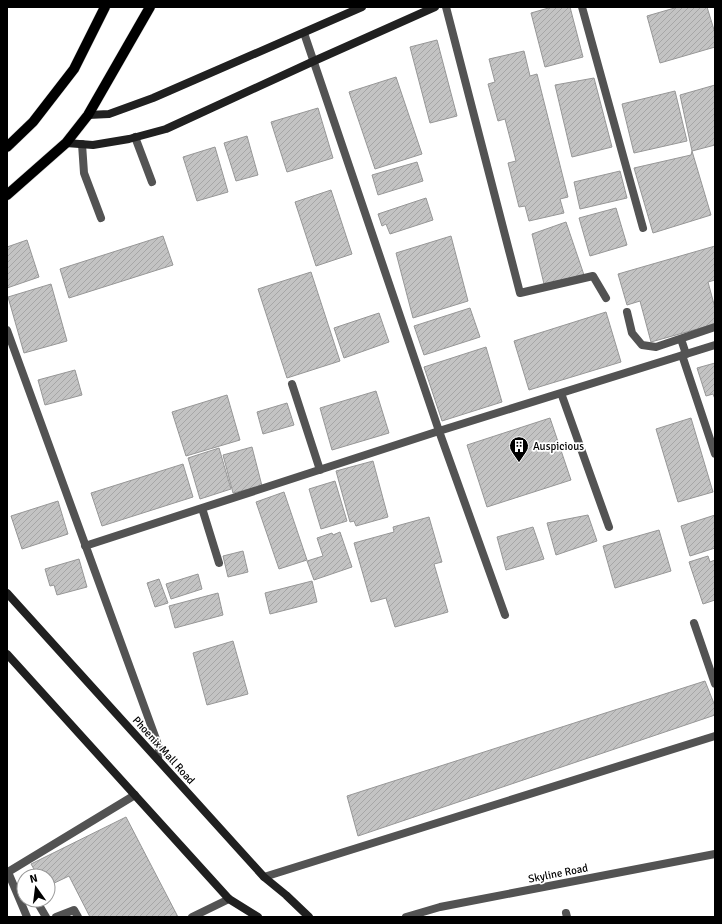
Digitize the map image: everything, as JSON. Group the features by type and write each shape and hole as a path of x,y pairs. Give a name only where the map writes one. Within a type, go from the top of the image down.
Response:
{"main road":[{"path":"7,147 34,122 74,69 105,7"},
{"path":"7,195 66,143 88,115 150,7"}],"street":[{"path":"88,115 109,114 153,98 362,7"},
{"path":"66,143 93,145 129,139 166,128 435,7"},
{"path":"446,7 520,293 593,276 606,298"},
{"path":"582,7 644,228"},
{"path":"304,32 439,430 505,614"},
{"path":"135,137 152,182"},
{"path":"82,144 84,173 101,218"},
{"path":"627,312 632,334 642,345 656,347 715,327"},
{"path":"7,330 156,739 159,748 158,759"},
{"path":"681,338 684,354 715,454"},
{"path":"85,546 439,430 715,345"},
{"path":"292,384 320,470"},
{"path":"561,393 609,527"},
{"path":"202,508 218,563"},
{"name":"Phoenix Mall Road","path":"7,593 264,877 309,917"},
{"path":"694,623 715,684"},
{"path":"7,654 229,899 258,917"},
{"path":"264,877 715,736"},
{"path":"27,917 8,872 135,795"},
{"name":"Skyline Road","path":"406,917 440,907 715,854"},
{"path":"192,917 229,899"},
{"path":"41,908 46,917"},
{"path":"56,917 74,910 78,917"}],"building":[{"path":"552,7 570,7 583,57 545,67 531,13"},
{"path":"678,7 707,7 715,33 715,47 660,63 647,16"},
{"path":"437,40 457,116 430,123 410,47"},
{"path":"524,51 530,76 537,74 568,197 560,199 564,213 529,221 525,206 519,207 508,163 516,161 505,119 498,121 488,84 495,82 489,59"},
{"path":"396,77 422,154 375,169 349,92"},
{"path":"594,78 612,147 572,157 555,85"},
{"path":"715,85 715,145 692,151 680,95"},
{"path":"675,91 687,141 634,153 622,104"},
{"path":"318,108 333,158 287,172 271,122"},
{"path":"247,136 258,175 236,181 224,143"},
{"path":"215,147 228,192 197,201 183,157"},
{"path":"692,151 711,215 653,233 634,168 691,155"},
{"path":"417,162 423,181 378,195 372,175"},
{"path":"620,171 627,198 580,209 574,182"},
{"path":"331,190 352,254 316,266 295,202"},
{"path":"426,198 433,220 390,234 386,224 382,226 378,214"},
{"path":"616,208 627,245 590,256 579,218"},
{"path":"566,222 584,275 544,284 532,234"},
{"path":"163,236 173,265 69,298 60,269"},
{"path":"451,236 468,301 413,318 396,253"},
{"path":"27,240 39,277 7,288 7,247"},
{"path":"715,246 715,280 708,282 715,308 715,324 651,342 640,301 627,305 618,274"},
{"path":"311,272 340,361 287,378 258,289"},
{"path":"51,284 67,341 24,353 8,297"},
{"path":"470,308 480,337 424,355 414,326"},
{"path":"606,312 621,362 529,390 514,341"},
{"path":"379,313 389,342 344,358 334,328"},
{"path":"486,347 502,402 442,421 424,367"},
{"path":"715,363 715,399 713,394 706,396 697,368"},
{"path":"75,370 82,395 45,405 38,380"},
{"path":"376,391 389,433 332,450 320,408"},
{"path":"227,395 240,440 186,456 172,412"},
{"path":"287,403 294,425 263,434 257,412"},
{"name":"Auspicious","path":"550,418 571,480 487,507 467,445"},
{"path":"691,418 713,492 678,502 656,429"},
{"path":"252,447 262,486 233,493 223,455"},
{"path":"219,448 231,489 200,499 188,458"},
{"path":"373,461 388,517 356,526 354,521 350,522 336,471"},
{"path":"183,464 193,497 102,526 91,493"},
{"path":"335,481 347,521 321,529 309,489"},
{"path":"284,492 307,560 279,569 256,502"},
{"path":"58,501 68,534 22,549 11,516"},
{"path":"588,515 597,541 556,555 547,523"},
{"path":"715,515 715,548 690,556 681,526"},
{"path":"429,517 442,562 434,564 448,612 395,627 386,598 371,602 354,543 394,532 393,527"},
{"path":"533,527 544,559 506,570 497,537"},
{"path":"659,530 671,571 615,588 603,546"},
{"path":"340,532 352,567 314,580 307,561 323,556 317,538"},
{"path":"243,551 248,572 228,577 223,556"},
{"path":"708,556 710,562 715,560 715,600 703,604 689,562"},
{"path":"79,559 87,587 57,595 54,585 50,586 45,569"},
{"path":"198,574 202,589 171,599 166,584"},
{"path":"159,579 168,603 155,607 147,583"},
{"path":"312,581 317,602 270,614 265,593"},
{"path":"218,593 223,615 175,628 169,606"},
{"path":"233,641 248,694 207,705 193,653"},
{"path":"705,681 715,706 715,715 358,836 347,796"},
{"path":"126,817 178,917 90,917 69,876 56,882 56,868 33,868 31,864"}],"place":[{"name":"Auspicious","path":"519,463"}]}
